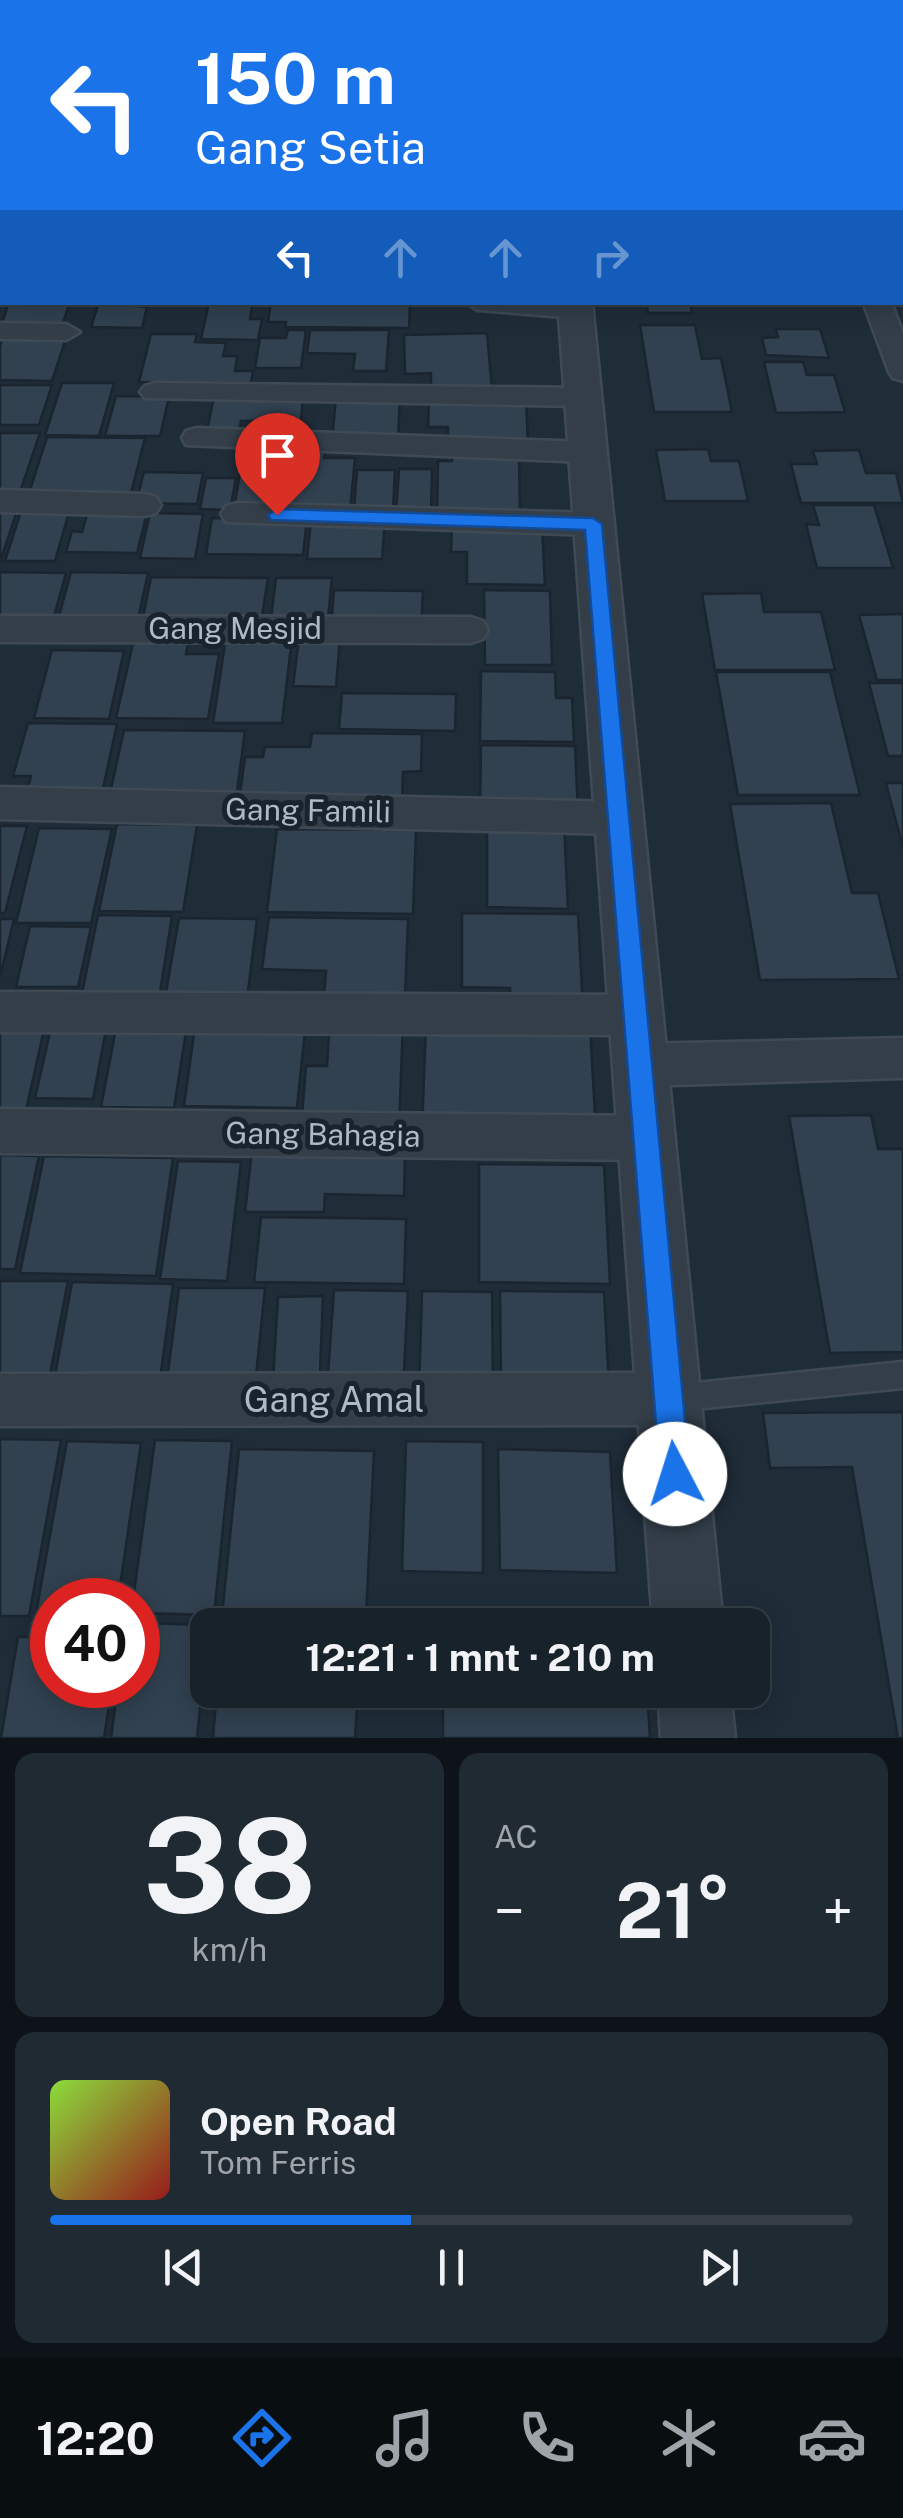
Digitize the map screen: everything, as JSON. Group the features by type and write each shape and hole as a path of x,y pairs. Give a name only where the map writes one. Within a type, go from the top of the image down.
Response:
{"street":[{"path":"878,305 903,372"},
{"path":"575,306 686,1608"},
{"path":"0,331 66,332"},
{"path":"155,392 583,397"},
{"path":"197,438 588,452"},
{"path":"0,501 145,504"},
{"path":"238,514 593,524"},
{"name":"Gang Mesjid","path":"0,629 471,630"},
{"name":"Gang Famili","path":"0,802 617,818"},
{"path":"0,1012 637,1040 903,1058"},
{"name":"Gang Bahagia","path":"0,1131 645,1138"},
{"name":"Gang Amal","path":"0,1400 668,1399"},
{"path":"696,1708 698,1738"}],"lane":[{"path":"668,1399 903,1374"}],"building":[{"path":"8,305 69,305 63,323 2,323"},
{"path":"98,305 147,307 142,328 91,327"},
{"path":"208,305 252,305 250,319 262,319 258,340 201,339"},
{"path":"271,305 410,305 409,328 285,327 286,322 268,322"},
{"path":"647,305 691,305 692,313 648,313"},
{"path":"640,325 695,325 702,359 721,358 732,412 654,412"},
{"path":"776,329 820,329 829,358 766,355 762,338 778,337"},
{"path":"288,330 306,330 301,368 255,368 260,338 286,338"},
{"path":"310,330 389,330 386,371 353,371 355,354 307,353"},
{"path":"487,333 492,390 431,392 431,373 405,374 404,335"},
{"path":"4,334 67,335 52,381 0,380"},
{"path":"151,334 197,334 195,342 226,343 223,356 237,356 235,371 253,371 251,383 139,382"},
{"path":"764,362 803,362 807,375 834,375 845,412 776,413"},
{"path":"62,383 114,383 99,436 45,435"},
{"path":"0,385 52,385 39,425 0,425"},
{"path":"303,395 301,421 241,421 238,436 206,436 214,396"},
{"path":"116,396 169,397 160,436 105,436"},
{"path":"400,397 398,440 332,440 336,398"},
{"path":"429,399 526,399 528,444 448,445 448,427 428,427"},
{"path":"0,433 40,433 20,492 0,492"},
{"path":"47,437 145,438 130,497 28,496"},
{"path":"708,449 711,461 739,461 748,501 665,501 656,450"},
{"path":"859,450 866,473 896,473 903,503 801,503 791,464 817,464 813,451"},
{"path":"292,451 325,452 324,458 355,458 350,511 283,510"},
{"path":"453,456 519,457 520,517 437,515 438,461 452,461"},
{"path":"399,469 432,469 431,513 396,513"},
{"path":"357,470 395,470 393,511 354,511"},
{"path":"144,472 203,473 197,504 136,503"},
{"path":"240,472 284,472 279,511 234,510"},
{"path":"206,478 236,478 230,510 200,509"},
{"path":"813,505 874,505 893,568 817,568 806,524 819,525"},
{"path":"0,508 18,508 0,562"},
{"path":"22,508 70,509 55,561 5,561"},
{"path":"89,508 148,509 137,553 66,552 72,531 82,532"},
{"path":"150,513 203,514 195,559 140,558"},
{"path":"212,518 307,519 303,555 206,554"},
{"path":"311,520 385,521 382,559 307,559"},
{"path":"452,524 542,525 545,585 467,584 467,552 451,552"},
{"path":"0,572 66,573 51,627 0,623"},
{"path":"71,572 148,573 136,628 56,627"},
{"path":"151,577 268,578 260,629 141,628"},
{"path":"276,578 332,578 327,627 270,626"},
{"path":"334,590 423,591 421,628 331,628"},
{"path":"484,590 550,591 552,665 485,665"},
{"path":"761,593 764,612 821,612 835,670 715,670 702,594"},
{"path":"903,614 903,680 877,680 859,615"},
{"path":"226,637 292,638 282,723 213,723"},
{"path":"299,638 340,638 336,687 293,686"},
{"path":"134,639 189,639 186,654 219,654 208,719 116,718"},
{"path":"52,650 124,651 109,719 34,718"},
{"path":"481,671 555,672 556,698 572,698 574,742 480,741"},
{"path":"716,672 830,672 860,795 738,795"},
{"path":"869,683 903,683 903,756 888,756"},
{"path":"342,693 456,694 455,731 339,729"},
{"path":"28,723 117,724 102,793 27,792 31,776 13,776"},
{"path":"124,730 245,731 236,799 109,798"},
{"path":"312,733 422,734 421,771 403,772 402,805 240,794 245,757 263,757 265,747 310,747"},
{"path":"481,745 575,746 578,813 480,812"},
{"path":"886,783 903,783 903,848"},
{"path":"831,803 852,893 878,893 899,979 760,980 730,804"},
{"path":"487,823 564,823 568,909 487,907"},
{"path":"117,824 197,825 183,912 99,911"},
{"path":"0,826 27,826 5,913 0,913"},
{"path":"39,828 112,829 91,923 16,923"},
{"path":"277,829 416,830 413,914 267,912"},
{"path":"462,913 578,914 583,1009 511,1008 510,988 462,987"},
{"path":"98,915 172,916 159,999 81,998"},
{"path":"269,917 408,919 405,997 324,997 326,971 262,969"},
{"path":"179,918 257,919 247,999 165,998"},
{"path":"0,919 14,919 0,977"},
{"path":"30,926 91,927 78,987 16,987"},
{"path":"118,1018 188,1019 174,1108 101,1107"},
{"path":"53,1019 108,1019 93,1099 35,1098"},
{"path":"196,1019 306,1021 297,1108 184,1106"},
{"path":"330,1019 403,1020 399,1130 301,1129 306,1066 327,1066"},
{"path":"0,1020 46,1021 24,1119 0,1119"},
{"path":"426,1024 590,1026 596,1133 422,1130"},
{"path":"871,1115 878,1149 903,1149 903,1352 830,1353 789,1116"},
{"path":"252,1150 405,1152 404,1196 325,1194 324,1212 245,1212"},
{"path":"0,1155 39,1156 15,1269 0,1269"},
{"path":"44,1156 173,1158 156,1276 20,1273"},
{"path":"178,1161 241,1162 227,1281 160,1279"},
{"path":"479,1164 604,1165 610,1284 479,1282"},
{"path":"261,1217 406,1219 404,1284 254,1282"},
{"path":"0,1281 68,1281 46,1395 0,1394"},
{"path":"72,1282 173,1284 158,1394 52,1392"},
{"path":"179,1288 265,1288 254,1396 165,1395"},
{"path":"334,1290 408,1291 403,1391 327,1389"},
{"path":"422,1291 492,1292 493,1393 419,1392"},
{"path":"500,1291 604,1292 609,1386 501,1385"},
{"path":"323,1296 319,1397 272,1398 278,1297"},
{"path":"903,1412 903,1738 898,1738 852,1467 770,1468 763,1413"},
{"path":"0,1439 61,1440 36,1578 30,1578 29,1616 0,1616"},
{"path":"155,1440 232,1441 215,1608 190,1608 190,1614 160,1614 160,1578 136,1578"},
{"path":"67,1441 141,1443 121,1578 42,1578"},
{"path":"406,1441 483,1442 483,1573 402,1571"},
{"path":"239,1449 374,1451 366,1608 223,1608"},
{"path":"498,1449 610,1452 617,1573 500,1570"},
{"path":"160,1624 190,1624 190,1708 200,1708 197,1738 111,1738 115,1708 160,1708"},
{"path":"18,1637 30,1637 30,1708 109,1708 104,1738 1,1738"},
{"path":"216,1708 357,1708 355,1738 213,1738"},
{"path":"443,1708 648,1708 650,1738 443,1738"}],"route":[{"path":"277,515 593,524 675,1474"}]}
